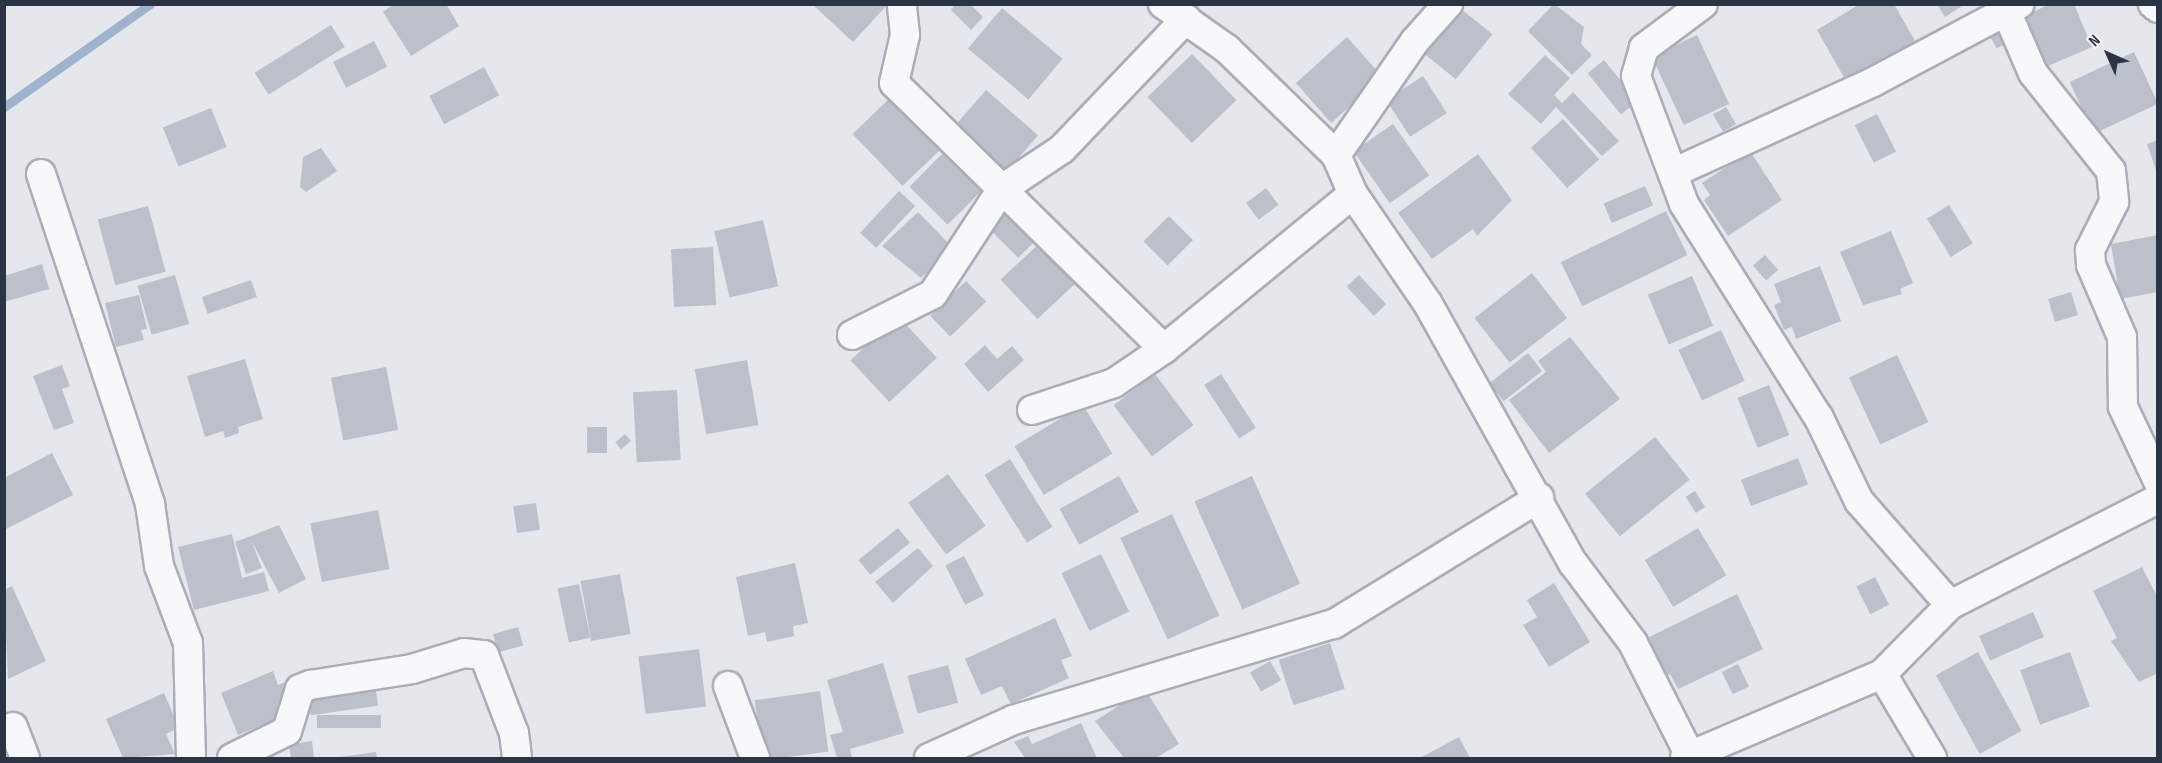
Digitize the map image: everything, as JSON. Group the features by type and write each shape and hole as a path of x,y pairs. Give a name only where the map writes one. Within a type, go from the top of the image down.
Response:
{"street":[{"path":"902,4 905,35 894,83 1164,349"},
{"path":"1335,155 1415,41 1448,4"},
{"path":"1703,4 1644,48 1636,76 1675,172 1684,204 1710,252 1819,417 1859,501 1950,605"},
{"path":"2153,4 2157,8"},
{"path":"1675,172 1873,82 2013,9 2033,73 2111,171 2114,202 2090,250 2091,264 2122,337 2123,407 2157,481"},
{"path":"852,335 933,294 1002,189 1062,149 1175,12 1227,49 1335,155 1353,195 1428,304 1574,563 1633,643 1687,757 1882,674 1950,605 2157,499"},
{"path":"40,174 150,504 159,566 188,643 191,759"},
{"path":"1032,410 1114,383 1164,349 1353,195"},
{"path":"929,759 1014,720 1334,624 1539,498"},
{"path":"232,759 287,731 300,689 310,685 412,669 464,653 484,655 514,733 517,759"},
{"path":"1882,674 1932,759"},
{"path":"728,686 755,759"},
{"path":"13,727 25,759"}],"building":[{"path":"394,4 446,4 459,26 411,56 383,12"},
{"path":"812,4 888,4 853,42"},
{"path":"956,4 970,4 983,17 971,30 951,10"},
{"path":"1455,4 1492,34 1456,79 1418,49"},
{"path":"1554,4 1584,27 1581,44 1592,55 1572,75 1528,31"},
{"path":"1860,4 1894,4 1915,41 1846,81 1817,30"},
{"path":"1937,4 1965,4 1945,17"},
{"path":"2050,4 2074,4 2092,47 2041,69 2020,18"},
{"path":"1002,8 1063,59 1028,99 968,49"},
{"path":"2000,23 2010,42 1997,49 1987,30"},
{"path":"331,25 345,47 268,95 255,73"},
{"path":"1697,35 1729,104 1684,125 1652,56"},
{"path":"1347,37 1379,73 1376,83 1331,123 1296,83"},
{"path":"374,41 387,67 346,88 333,62"},
{"path":"2134,52 2158,104 2094,134 2070,82"},
{"path":"1192,54 1236,100 1192,143 1147,97"},
{"path":"1545,55 1570,78 1554,95 1562,103 1573,92 1619,141 1602,156 1556,107 1541,124 1508,94"},
{"path":"1604,60 1637,101 1621,114 1588,73"},
{"path":"484,67 499,95 444,124 429,96"},
{"path":"1423,76 1447,113 1410,137 1386,100"},
{"path":"986,90 1038,135 1004,175 952,129"},
{"path":"890,98 940,150 903,186 853,134"},
{"path":"1726,107 1736,124 1723,132 1713,114"},
{"path":"211,108 227,147 179,166 163,127"},
{"path":"1877,114 1896,151 1874,163 1855,125"},
{"path":"1563,119 1599,159 1567,188 1531,148"},
{"path":"1393,124 1429,176 1390,203 1354,152"},
{"path":"2158,140 2158,173 2157,173 2147,144"},
{"path":"321,148 337,171 306,192 300,187 303,157"},
{"path":"1750,151 1782,200 1728,236 1704,200 1710,195 1702,183"},
{"path":"944,152 982,190 948,225 909,187"},
{"path":"1478,154 1512,200 1477,236 1473,229 1432,259 1398,213"},
{"path":"1645,186 1653,205 1612,223 1604,204"},
{"path":"1266,188 1279,205 1259,220 1246,203"},
{"path":"899,191 915,206 876,248 860,233"},
{"path":"1002,202 1038,238 1018,258 982,222"},
{"path":"1949,205 1973,243 1951,257 1927,219"},
{"path":"148,206 166,272 115,285 98,219"},
{"path":"1666,211 1687,255 1582,306 1561,262"},
{"path":"918,212 953,248 921,278 882,246"},
{"path":"1169,216 1193,240 1168,265 1144,241"},
{"path":"763,220 778,286 730,298 714,231"},
{"path":"1891,231 1913,283 1900,289 1902,294 1863,305 1840,252"},
{"path":"2158,235 2158,292 2120,299 2111,244"},
{"path":"1043,240 1080,279 1037,319 1001,280"},
{"path":"713,247 716,305 674,307 671,249"},
{"path":"1765,255 1778,270 1766,281 1753,265"},
{"path":"42,264 49,289 4,302 4,276"},
{"path":"1820,266 1841,321 1796,339 1792,327 1784,330 1774,305 1781,302 1774,284"},
{"path":"1532,273 1567,318 1510,363 1474,318"},
{"path":"175,275 189,324 152,335 138,286"},
{"path":"1359,275 1386,304 1374,316 1347,287"},
{"path":"1692,276 1713,326 1669,344 1648,295"},
{"path":"251,280 257,297 208,314 202,297"},
{"path":"966,281 986,302 950,337 930,316"},
{"path":"2071,292 2078,315 2055,322 2048,299"},
{"path":"139,295 147,329 141,330 144,340 116,347 105,303"},
{"path":"898,316 937,358 889,402 850,360"},
{"path":"1721,330 1745,381 1702,401 1678,350"},
{"path":"1570,337 1620,399 1549,453 1509,400 1546,372 1538,361"},
{"path":"985,345 997,359 1012,346 1024,360 988,392 964,364"},
{"path":"1528,353 1542,371 1504,401 1489,383"},
{"path":"1897,355 1928,422 1880,444 1849,377"},
{"path":"245,359 263,419 238,427 239,433 225,438 223,431 205,437 187,376"},
{"path":"747,360 758,425 706,434 695,369"},
{"path":"62,365 70,386 62,389 74,423 54,430 33,376"},
{"path":"386,367 398,430 343,441 331,378"},
{"path":"1155,374 1194,425 1152,456 1113,405"},
{"path":"1221,374 1256,428 1239,439 1204,385"},
{"path":"1769,385 1789,435 1758,448 1737,398"},
{"path":"677,390 681,460 637,462 633,392"},
{"path":"1083,405 1112,454 1044,495 1014,446"},
{"path":"587,427 607,427 607,453 587,453"},
{"path":"625,434 631,441 621,449 615,443"},
{"path":"1655,437 1690,480 1620,536 1585,494"},
{"path":"52,453 73,495 4,530 4,478"},
{"path":"1798,458 1808,484 1751,506 1741,480"},
{"path":"1010,459 1052,527 1027,543 985,475"},
{"path":"948,474 986,526 946,555 908,503"},
{"path":"1119,476 1139,512 1079,545 1060,509"},
{"path":"1252,476 1300,584 1242,609 1194,502"},
{"path":"1695,491 1705,507 1696,513 1686,497"},
{"path":"536,503 540,530 517,533 513,506"},
{"path":"378,510 389,569 322,582 310,523"},
{"path":"1172,514 1219,616 1168,640 1120,538"},
{"path":"279,525 306,579 279,593 251,540 262,568 246,574 235,542"},
{"path":"898,528 910,543 870,575 858,560"},
{"path":"1698,528 1726,575 1673,607 1645,560"},
{"path":"232,534 242,578 264,572 269,591 194,610 178,547"},
{"path":"918,548 933,566 893,603 875,582"},
{"path":"1101,554 1129,612 1090,631 1061,573"},
{"path":"964,556 984,595 965,605 945,566"},
{"path":"795,563 808,623 793,626 794,636 767,642 765,632 748,636 736,577"},
{"path":"2142,567 2158,598 2158,673 2139,682 2111,641 2117,638 2093,591"},
{"path":"620,574 631,634 591,641 581,581"},
{"path":"1875,577 1889,605 1870,614 1856,587"},
{"path":"1554,583 1590,642 1549,667 1523,625 1537,617 1527,600"},
{"path":"579,584 590,638 569,642 557,589"},
{"path":"12,586 46,661 8,679 4,590"},
{"path":"1737,594 1763,649 1678,689 1670,674 1663,677 1645,639"},
{"path":"2033,612 2044,637 1990,661 1979,636"},
{"path":"1055,618 1072,656 1061,660 1069,678 1011,704 1002,686 981,695 965,659"},
{"path":"518,627 523,645 498,652 493,634"},
{"path":"1330,643 1345,689 1293,705 1279,660"},
{"path":"699,649 706,707 646,714 638,656"},
{"path":"1978,652 2022,731 1980,754 1936,675"},
{"path":"2070,652 2090,707 2040,725 2020,670"},
{"path":"1270,661 1281,680 1261,692 1250,672"},
{"path":"883,663 904,733 850,749 852,758 837,758 830,735 843,732 827,680"},
{"path":"1738,664 1749,686 1733,694 1722,672"},
{"path":"948,665 958,703 918,714 907,676"},
{"path":"273,671 278,685 288,681 292,692 281,697 288,714 238,735 221,693"},
{"path":"375,684 378,706 311,715 308,693"},
{"path":"1145,689 1179,744 1156,758 1124,758 1095,721"},
{"path":"820,691 828,751 782,758 763,758 755,700"},
{"path":"164,693 179,728 166,734 175,754 123,758 106,719"},
{"path":"317,715 381,715 381,728 317,728"},
{"path":"1081,723 1097,758 1025,758 1014,742 1028,736 1032,744"},
{"path":"1459,737 1470,758 1420,758"},
{"path":"312,741 314,758 291,758 289,745"},
{"path":"376,752 377,758 340,758 340,757"}],"waterway":[{"path":"4,107 150,4"}]}
